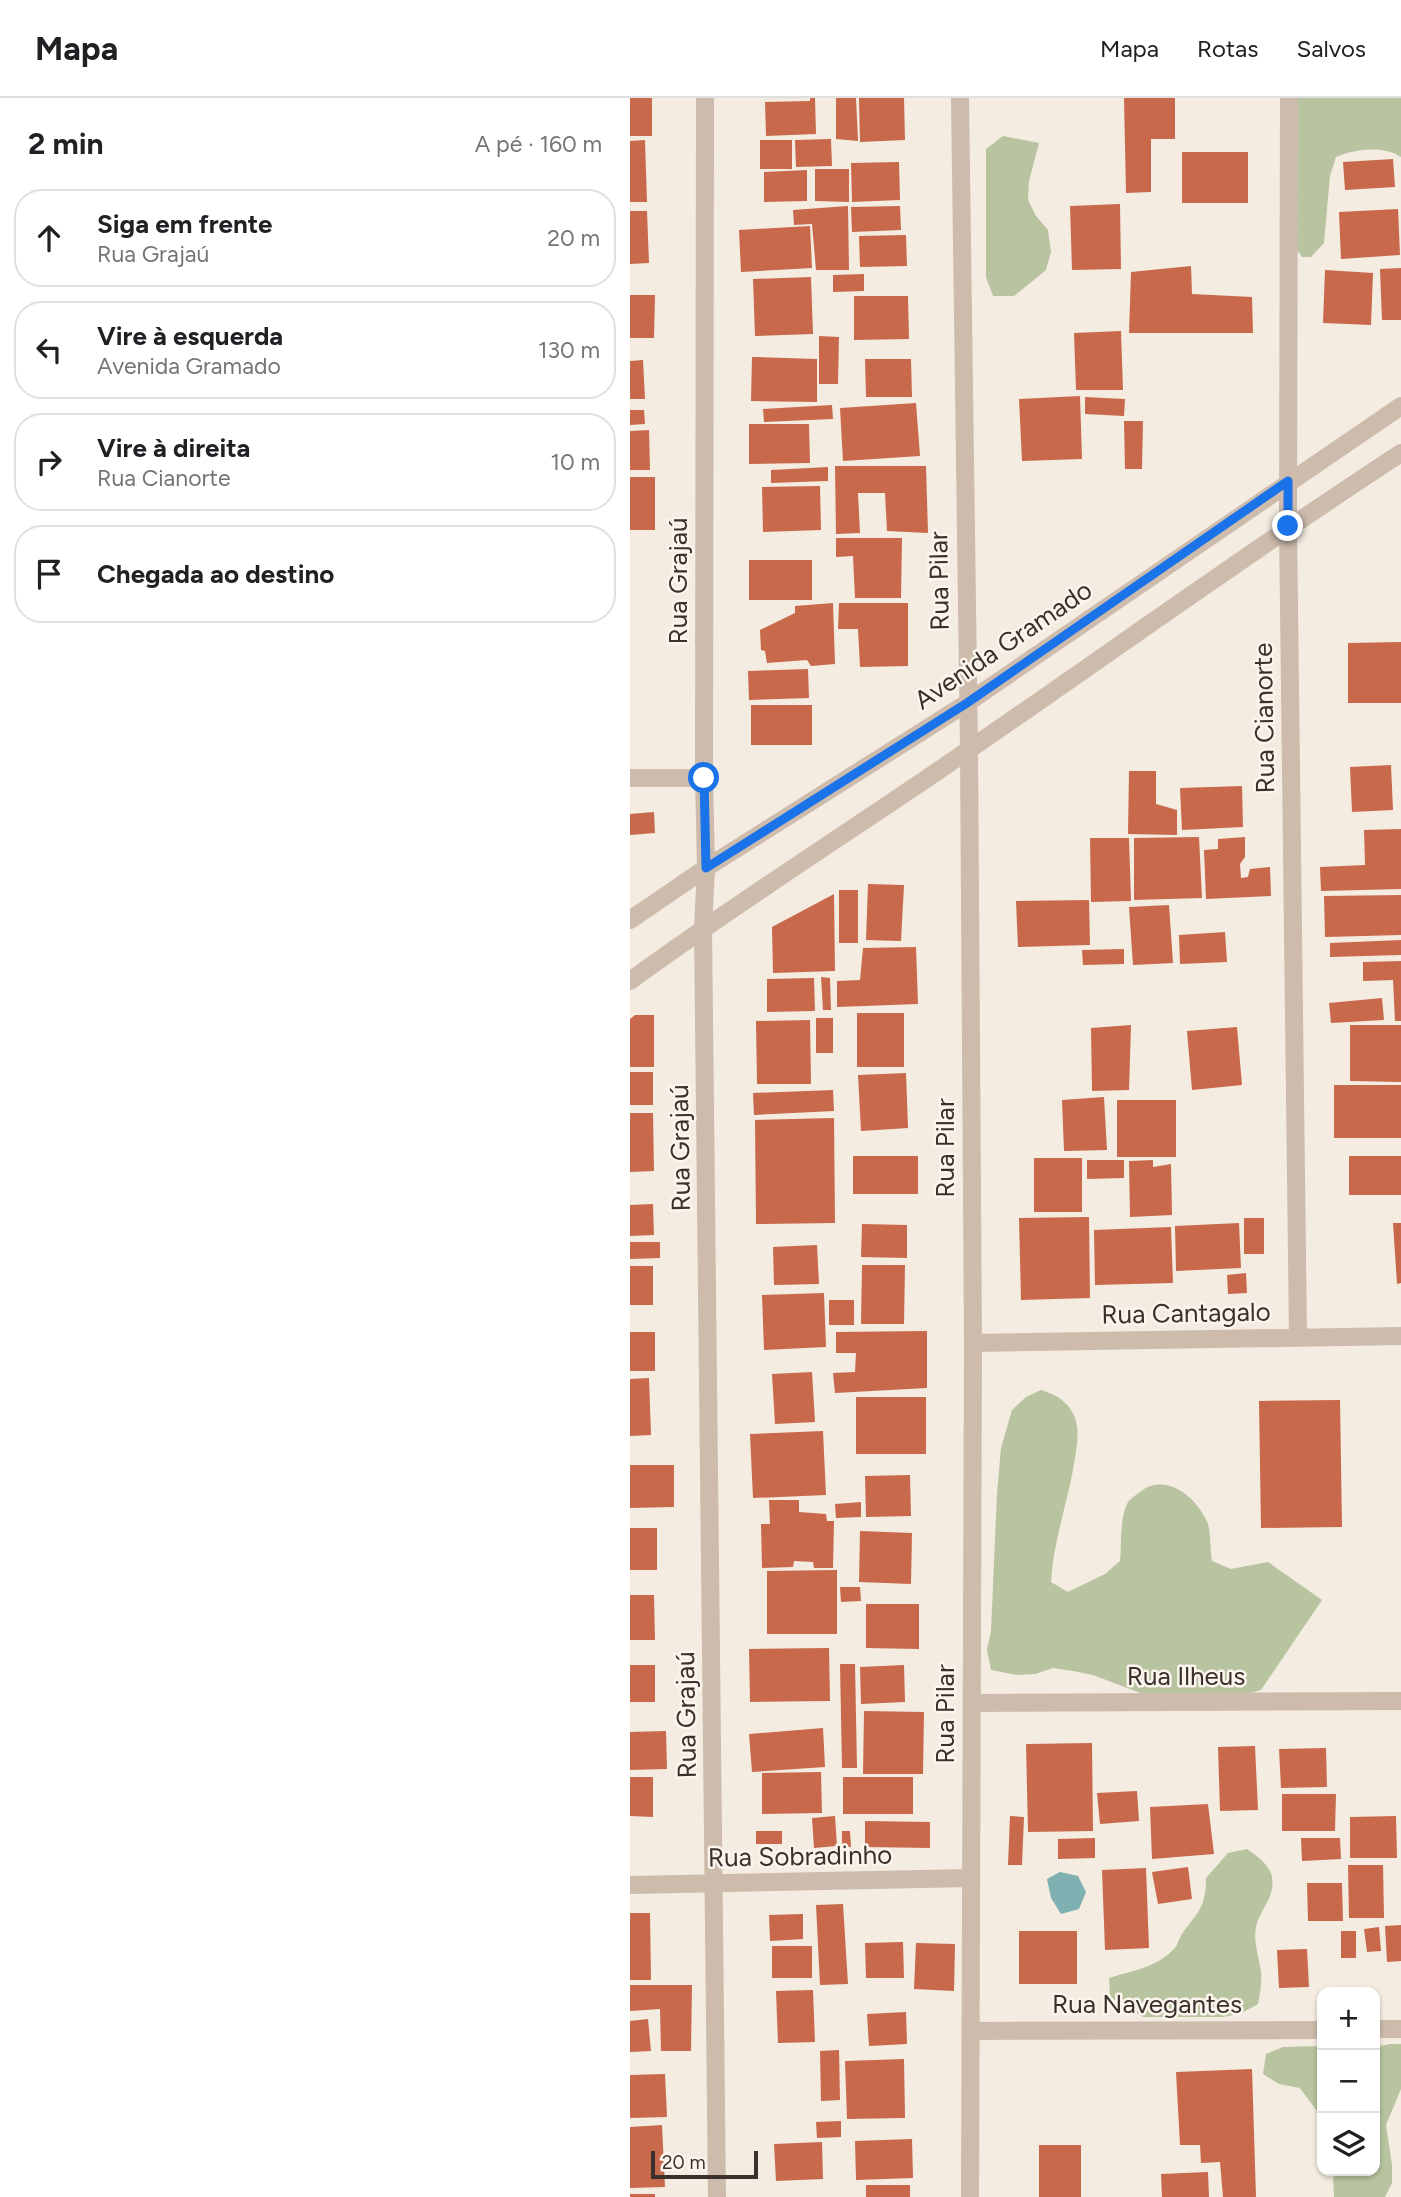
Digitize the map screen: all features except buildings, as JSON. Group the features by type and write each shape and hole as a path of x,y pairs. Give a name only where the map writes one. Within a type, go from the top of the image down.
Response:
{"street":[{"name":"Rua Grajaú","path":"705,98 704,928 717,2197"},
{"name":"Rua Pilar","path":"960,98 969,750 972,1343 970,2197"},
{"name":"Rua Cianorte","path":"1289,98 1288,526 1298,1338"},
{"name":"Avenida Gramado","path":"630,920 706,868 967,703 1401,406"},
{"path":"630,981 704,928 969,750 1288,526 1401,453"},
{"path":"630,778 704,778"},
{"name":"Rua Cantagalo","path":"972,1343 1401,1336"},
{"name":"Rua Ilheus","path":"972,1703 1401,1701"},
{"name":"Rua Sobradinho","path":"630,1885 970,1878"},
{"path":"1380,2029 1401,2029"},
{"name":"Rua Navegantes","path":"971,2031 1317,2030"}],"green space":[{"path":"1297,98 1401,98 1401,157 1386,151 1369,150 1336,157 1330,176 1324,243 1311,257 1302,257 1297,250"},
{"path":"1003,136 1039,143 1029,181 1028,200 1036,216 1048,230 1051,252 1046,270 1014,296 993,296 986,277 986,149"},
{"path":"1041,1390 1060,1398 1069,1407 1077,1431 1073,1470 1057,1540 1051,1582 1068,1592 1105,1574 1120,1561 1122,1523 1129,1501 1150,1486 1160,1484 1180,1490 1197,1505 1208,1524 1212,1561 1231,1569 1268,1562 1322,1600 1261,1690 1238,1697 1151,1697 1093,1675 1073,1671 1053,1668 1035,1674 1017,1675 991,1670 987,1650 991,1631 1001,1448 1012,1410 1026,1397"},
{"path":"1247,1849 1266,1865 1272,1877 1270,1895 1256,1929 1261,1976 1258,2004 1240,2014 1222,2017 1143,2017 1110,1997 1109,1978 1151,1965 1175,1948 1182,1933 1201,1908 1206,1878 1228,1853"},
{"path":"1401,2044 1401,2089 1386,2125 1392,2183 1385,2197 1334,2197 1334,2176 1380,2176 1380,2046"},
{"path":"1317,2046 1317,2111 1300,2088 1279,2084 1263,2074 1266,2054 1283,2047"}],"water":[{"path":"1060,1872 1078,1876 1086,1892 1079,1909 1061,1914 1051,1898 1047,1879"}],"route":[{"path":"704,778 706,868 967,703 1288,481 1288,526"}]}
